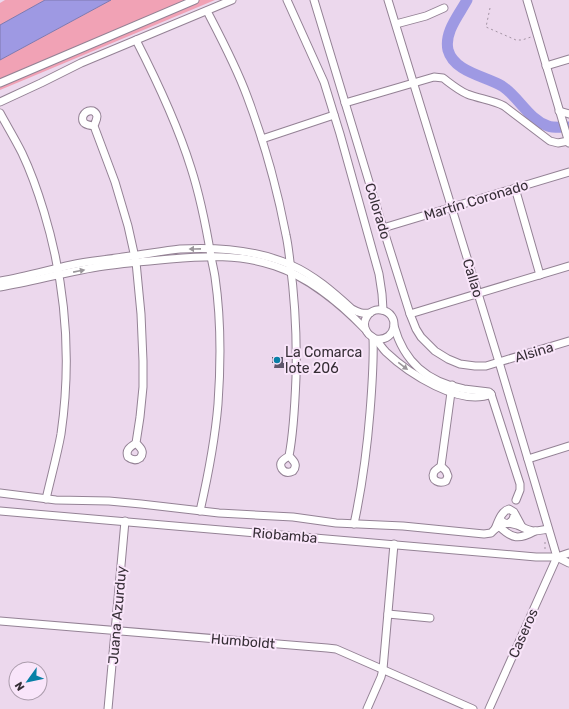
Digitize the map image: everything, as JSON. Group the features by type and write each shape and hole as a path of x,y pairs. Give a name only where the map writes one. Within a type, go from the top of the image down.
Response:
{"street":[{"path":"0,83 195,0"},
{"path":"0,102 80,63 232,0"},
{"path":"287,0 324,82 379,274 383,310"},
{"name":"Colorado","path":"314,0 383,228 416,329 421,338 435,351 460,364 486,366 499,362"},
{"name":"Callao","path":"388,0 557,557"},
{"path":"345,103 434,77 443,78 464,93 497,102 504,106 550,141 558,143 568,140 527,0"},
{"path":"396,24 426,16 444,8"},
{"path":"207,11 238,74 262,139 273,175 286,237 292,272 296,362 292,442 289,456"},
{"path":"136,40 167,104 191,168 207,231 215,278 219,336 218,405 212,451 200,511"},
{"path":"546,66 569,59"},
{"path":"0,112 22,153 51,234 59,271 64,307 66,327 66,385 61,433 46,499"},
{"path":"560,113 569,114"},
{"path":"262,139 334,115"},
{"path":"94,126 115,182 135,259 141,314 143,361 142,394 136,443"},
{"name":"Martín Coronado","path":"383,228 569,172"},
{"path":"515,188 540,275"},
{"path":"0,288 59,271 72,265 135,259 179,250 249,259 292,272 317,288 354,318 386,352 426,382 477,397 484,397 491,394 520,484 513,519 502,524 491,533 484,534 403,526 336,523 293,517 219,513 109,501 46,499 0,493"},
{"path":"210,253 254,254 271,258 290,265 317,280 357,312 363,314 383,310 393,318 397,335 404,350 413,362 421,370 451,389"},
{"path":"410,314 569,266"},
{"path":"0,281 59,271"},
{"path":"365,329 365,320 370,313"},
{"path":"374,338 383,339 389,336 394,330 394,326"},
{"path":"354,524 367,454 372,396 374,338"},
{"name":"Alsina","path":"499,362 569,341"},
{"path":"441,466 451,389"},
{"path":"528,459 569,446"},
{"path":"516,500 504,511 502,524 504,531 517,538 526,536 535,531"},
{"path":"506,509 509,509 514,513 522,527"},
{"name":"Riobamba","path":"0,511 536,557 557,557 569,563"},
{"name":"Juana Azurduy","path":"108,709 125,521"},
{"path":"502,524 513,524 529,531 548,528"},
{"path":"367,709 383,669 394,544"},
{"path":"557,557 569,553"},
{"name":"Caseros","path":"489,709 557,557"},
{"path":"388,614 430,618"},
{"name":"Humboldt","path":"0,621 328,648 342,652 383,669 474,709"}],"path":[{"path":"490,8 486,27 516,40 522,40 537,34"}],"shaded area":[{"path":"5,0 45,0 0,25 0,3"},
{"path":"45,0 111,0 0,60 0,25"},
{"path":"111,0 215,0 0,90 0,60"}],"building":[{"name":"La Comarca lote 206","path":"272,357 283,357 283,363 285,363 284,368 274,368 275,363 272,363"}],"waterway":[{"path":"467,0 453,24 448,37 448,50 451,57 463,68 502,86 541,123 553,127 569,127"}],"place":[{"name":"La Comarca lote 206","path":"277,360"}]}
